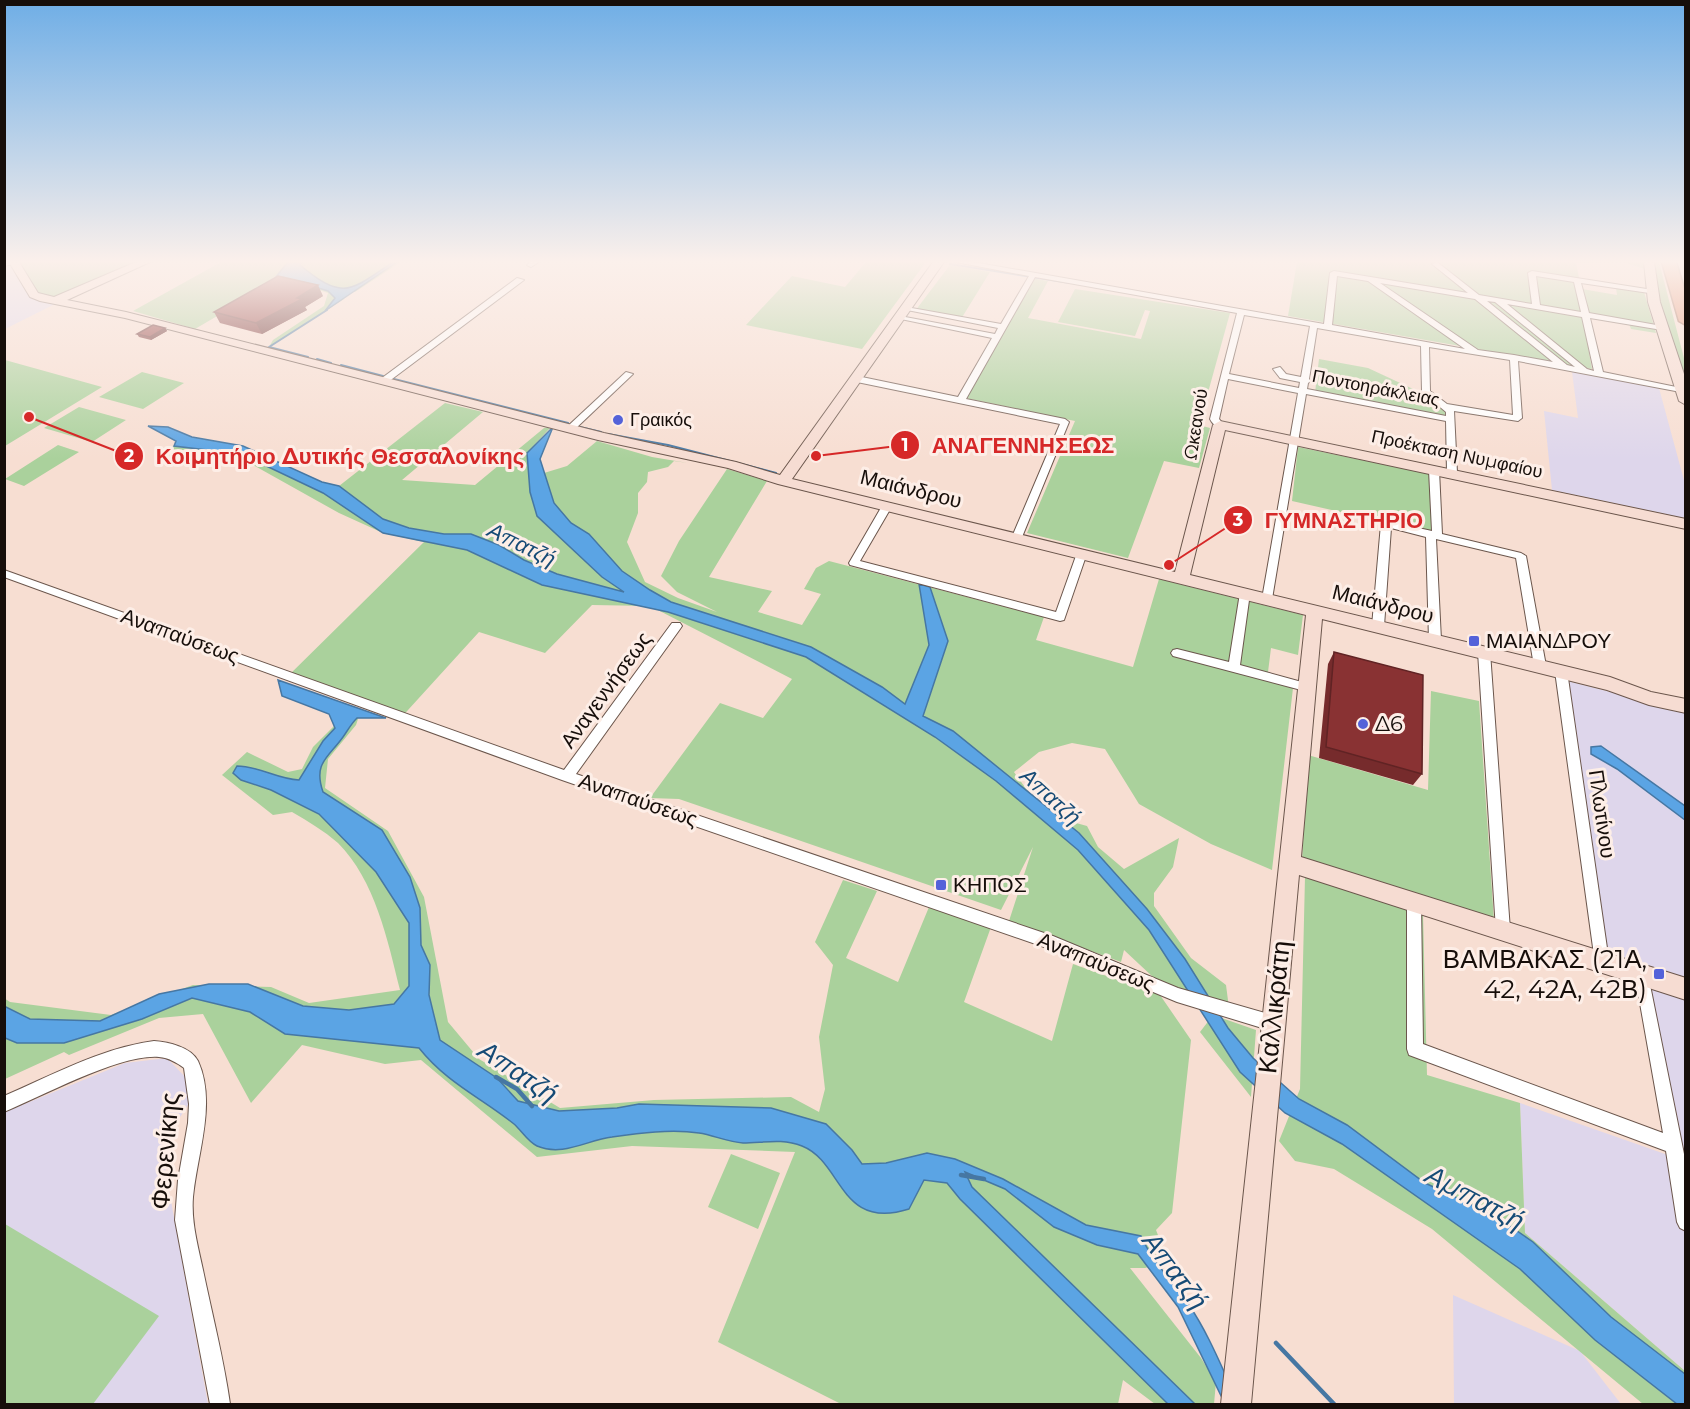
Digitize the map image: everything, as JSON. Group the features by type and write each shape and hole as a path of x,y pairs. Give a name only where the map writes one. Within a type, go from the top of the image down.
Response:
{"street":[{"name":"Μαιάνδρου","path":"177,328 603,438 696,456 783,481 1561,671 1686,706"},
{"path":"386,380 456,328"},
{"path":"783,481 893,328"},
{"path":"961,328 997,337"},
{"path":"961,400 1003,328"},
{"name":"Ωκεανού","path":"1181,578 1220,425 1214,419 1237,328"},
{"path":"1267,599 1307,381 1314,328"},
{"path":"1333,328 1458,350 1514,357 1599,374 1684,396"},
{"path":"1426,328 1458,350"},
{"path":"1440,328 1476,352"},
{"path":"1516,328 1564,367"},
{"path":"1531,328 1586,372"},
{"path":"1589,328 1599,374"},
{"path":"1662,328 1684,396"},
{"path":"1425,343 1426,392 1447,407 1518,418 1514,357"},
{"path":"1277,369 1283,376 1307,381"},
{"path":"571,428 629,374"},
{"name":"Ποντοηράκλειας","path":"1225,376 1450,419"},
{"path":"857,379 1065,422 1017,537"},
{"path":"1447,407 1450,419 1452,473"},
{"name":"Προέκταση Νυμφαίου","path":"1220,425 1686,524"},
{"path":"1434,470 1435,640"},
{"path":"887,506 854,563 1060,617 1082,553"},
{"path":"1378,626 1386,524 1521,556 1540,666"},
{"name":"Αναπαύσεως","path":"4,573 567,776 1053,943 1177,995 1272,1023"},
{"path":"1234,667 1245,593"},
{"name":"Καλλικράτη","path":"1236,1404 1305,687 1315,610"},
{"name":"Αναγεννήσεως","path":"567,776 676,626"},
{"path":"1484,652 1503,930"},
{"path":"1177,653 1305,687"},
{"name":"Πλωτίνου","path":"1561,671 1602,962"},
{"path":"1288,862 1686,989"},
{"path":"1414,902 1415,1049 1674,1145"},
{"path":"1642,975 1686,1222"},
{"name":"Φερενίκης","path":"4,1104 120,1057 144,1050 175,1052 191,1064 199,1107 184,1189 184,1220 220,1404"}],"shaded area":[{"path":"1572,372 1659,388 1685,484 1685,518 1552,490 1544,411 1578,418"},
{"path":"1567,681 1685,711 1685,978 1607,953"},
{"path":"1650,983 1685,994 1685,1161"},
{"path":"167,1058 189,1081 188,1105 161,1146 208,1404 5,1404 5,1112 125,1063"},
{"path":"1520,1103 1685,1161 1685,1371 1525,1233"},
{"path":"1453,1295 1580,1351 1621,1404 1454,1404"}],"green space":[{"path":"291,328 299,328 269,347 273,340"},
{"path":"759,328 878,328 862,349"},
{"path":"1005,328 1080,328 1141,339 1145,328 1226,328 1199,425 1210,428 1199,468 1164,461 1128,558 1027,533 1075,421 965,398"},
{"path":"1090,328 1138,328 1135,336"},
{"path":"1355,328 1585,328 1592,369"},
{"path":"1654,328 1656,333 1631,329"},
{"path":"1669,328 1676,328 1685,362 1685,382"},
{"path":"1319,359 1368,368 1426,395 1446,409 1445,419 1315,393"},
{"path":"5,360 102,387 5,446"},
{"path":"142,372 184,383 143,409 99,397"},
{"path":"445,403 483,412 402,480 475,485 544,428 551,427 527,453 554,503 544,473 567,466 597,441 652,457 688,463 674,461 668,467 648,472 647,482 638,493 638,513 627,542 645,582 678,598 717,612 677,592 661,576 679,541 727,469 767,481 709,577 772,591 758,612 802,625 821,594 804,589 816,568 829,561 1044,617 1036,640 1133,667 1159,579 1303,615 1298,655 1271,648 1267,680 1293,688 1272,870 1211,844 1139,804 1105,749 1072,743 1039,752 1014,772 1044,808 1062,818 1087,826 1098,847 1124,869 1179,838 1173,867 1154,893 1154,906 1191,958 1226,985 1229,1008 1154,978 1124,950 1121,962 1009,921 1033,847 1001,910 679,799 650,798 720,703 763,718 792,679 650,606 592,605 545,653 479,632 398,721 285,679 424,542 383,533 339,513 235,455 169,449 180,441 243,446 322,482 339,486"},
{"path":"79,407 126,420 92,442 44,428"},
{"path":"58,445 79,452 24,486 5,479"},
{"path":"1298,447 1434,475 1433,533 1292,501"},
{"path":"1431,691 1479,701 1494,921 1302,862 1308,755 1428,790"},
{"path":"360,713 356,725 328,759 325,788 388,831 424,897 448,1022 479,1059 560,1108 654,1100 791,1097 819,1112 825,1089 819,1037 833,965 815,942 843,880 877,891 846,958 898,982 929,907 991,927 964,1002 1052,1041 1073,964 1160,995 1191,1040 1172,1213 1156,1230 1168,1261 1145,1268 1130,1268 1201,1358 1216,1382 1214,1404 1155,1404 1123,1380 1118,1404 841,1404 718,1342 795,1152 632,1146 537,1157 421,1060 385,1064 302,1045 251,1103 203,1014 159,1018 69,1055 64,1052 5,1079 4,998 10,1002 111,1015 193,985 271,987 309,1003 400,990 385,932 371,893 351,858 338,843 310,823 292,812 273,815 222,775 247,752 288,772 302,769 313,747 334,726 338,716"},
{"path":"1305,877 1423,915 1427,1075 1520,1103 1525,1233 1685,1371 1685,1404 1643,1404 1432,1229 1334,1169 1295,1161 1279,1141 1300,1089"},
{"path":"1213,1015 1256,1030 1251,1097 1200,1032"},
{"path":"731,1154 780,1173 758,1229 708,1207"},
{"path":"5,1224 159,1316 93,1404 5,1404"}],"water":[{"path":"148,426 168,427 192,437 243,446 322,482 339,486 383,519 409,528 444,534 471,534 499,545 524,560 557,574 624,592 602,577 537,516 530,492 527,453 553,427 540,459 554,503 571,523 589,534 622,571 671,602 811,647 882,687 905,704 929,645 919,584 930,587 948,641 923,716 953,731 1079,833 1147,909 1185,959 1228,1028 1253,1058 1299,1099 1347,1125 1425,1183 1494,1215 1533,1242 1611,1317 1685,1374 1685,1404 1677,1404 1595,1340 1520,1269 1342,1144 1285,1113 1240,1072 1149,930 1078,850 996,781 935,737 806,657 668,612 542,585 467,550 383,533 323,493 241,454 174,446 176,441"},
{"path":"278,680 386,718 357,718 355,720 321,767 320,782 323,792 382,830 410,877 420,908 421,945 430,965 429,995 440,1040 497,1078 518,1101 559,1111 617,1108 639,1104 771,1108 826,1124 852,1150 862,1164 886,1163 927,1153 955,1159 1003,1179 1086,1225 1141,1236 1157,1263 1197,1317 1239,1404 1225,1404 1178,1307 1138,1254 1097,1245 1054,1227 1005,1189 965,1172 972,1187 1195,1404 1168,1404 960,1199 947,1183 924,1180 909,1209 886,1213 869,1211 855,1203 815,1154 802,1146 787,1142 743,1143 699,1133 667,1131 612,1137 566,1149 547,1149 534,1144 514,1124 452,1080 419,1048 285,1034 250,1012 192,998 142,1019 64,1043 17,1043 5,1038 4,1006 30,1019 100,1021 159,994 209,984 248,984 303,1006 349,1010 394,1004 409,986 409,923 376,872 319,814 271,790 241,780 233,773 237,766 299,780 323,741 335,728 329,714 282,696"},
{"path":"1601,746 1685,806 1685,820 1617,769 1591,754 1591,747"}],"building":[{"path":"148,328 165,328 150,337 137,334"},
{"name":"Δ6","path":"1334,652 1423,675 1422,774 1326,747"}],"waterway":[{"path":"299,328 269,347 308,357"},
{"path":"317,359 331,363"},
{"path":"341,365 383,376"},
{"path":"394,379 568,423"},
{"path":"580,427 601,432"},
{"path":"608,434 668,445 776,473"},
{"name":"Απατζή","path":"496,1077 517,1089 532,1106"},
{"name":"Απατζή","path":"961,1175 984,1179"},
{"name":"Απατζή","path":"1276,1343 1334,1404"}],"place":[{"name":"Κοιμητήριο Δυτικής Θεσσαλονίκης","path":"29,417"},
{"name":"Γραικός","path":"618,420"},
{"name":"ΑΝΑΓΕΝΝΗΣΕΩΣ","path":"816,456"},
{"name":"ΓΥΜΝΑΣΤΗΡΙΟ","path":"1169,565"},
{"name":"ΜΑΙΑΝΔΡΟΥ","path":"1474,641"},
{"name":"Δ6","path":"1363,724"},
{"name":"ΚΗΠΟΣ","path":"941,885"},
{"name":"ΒΑΜΒΑΚΑΣ (21Α, 42, 42Α, 42Β)","path":"1659,974"}],"water label":[{"name":"Αμπατζή","path":"1475,1198"}]}
